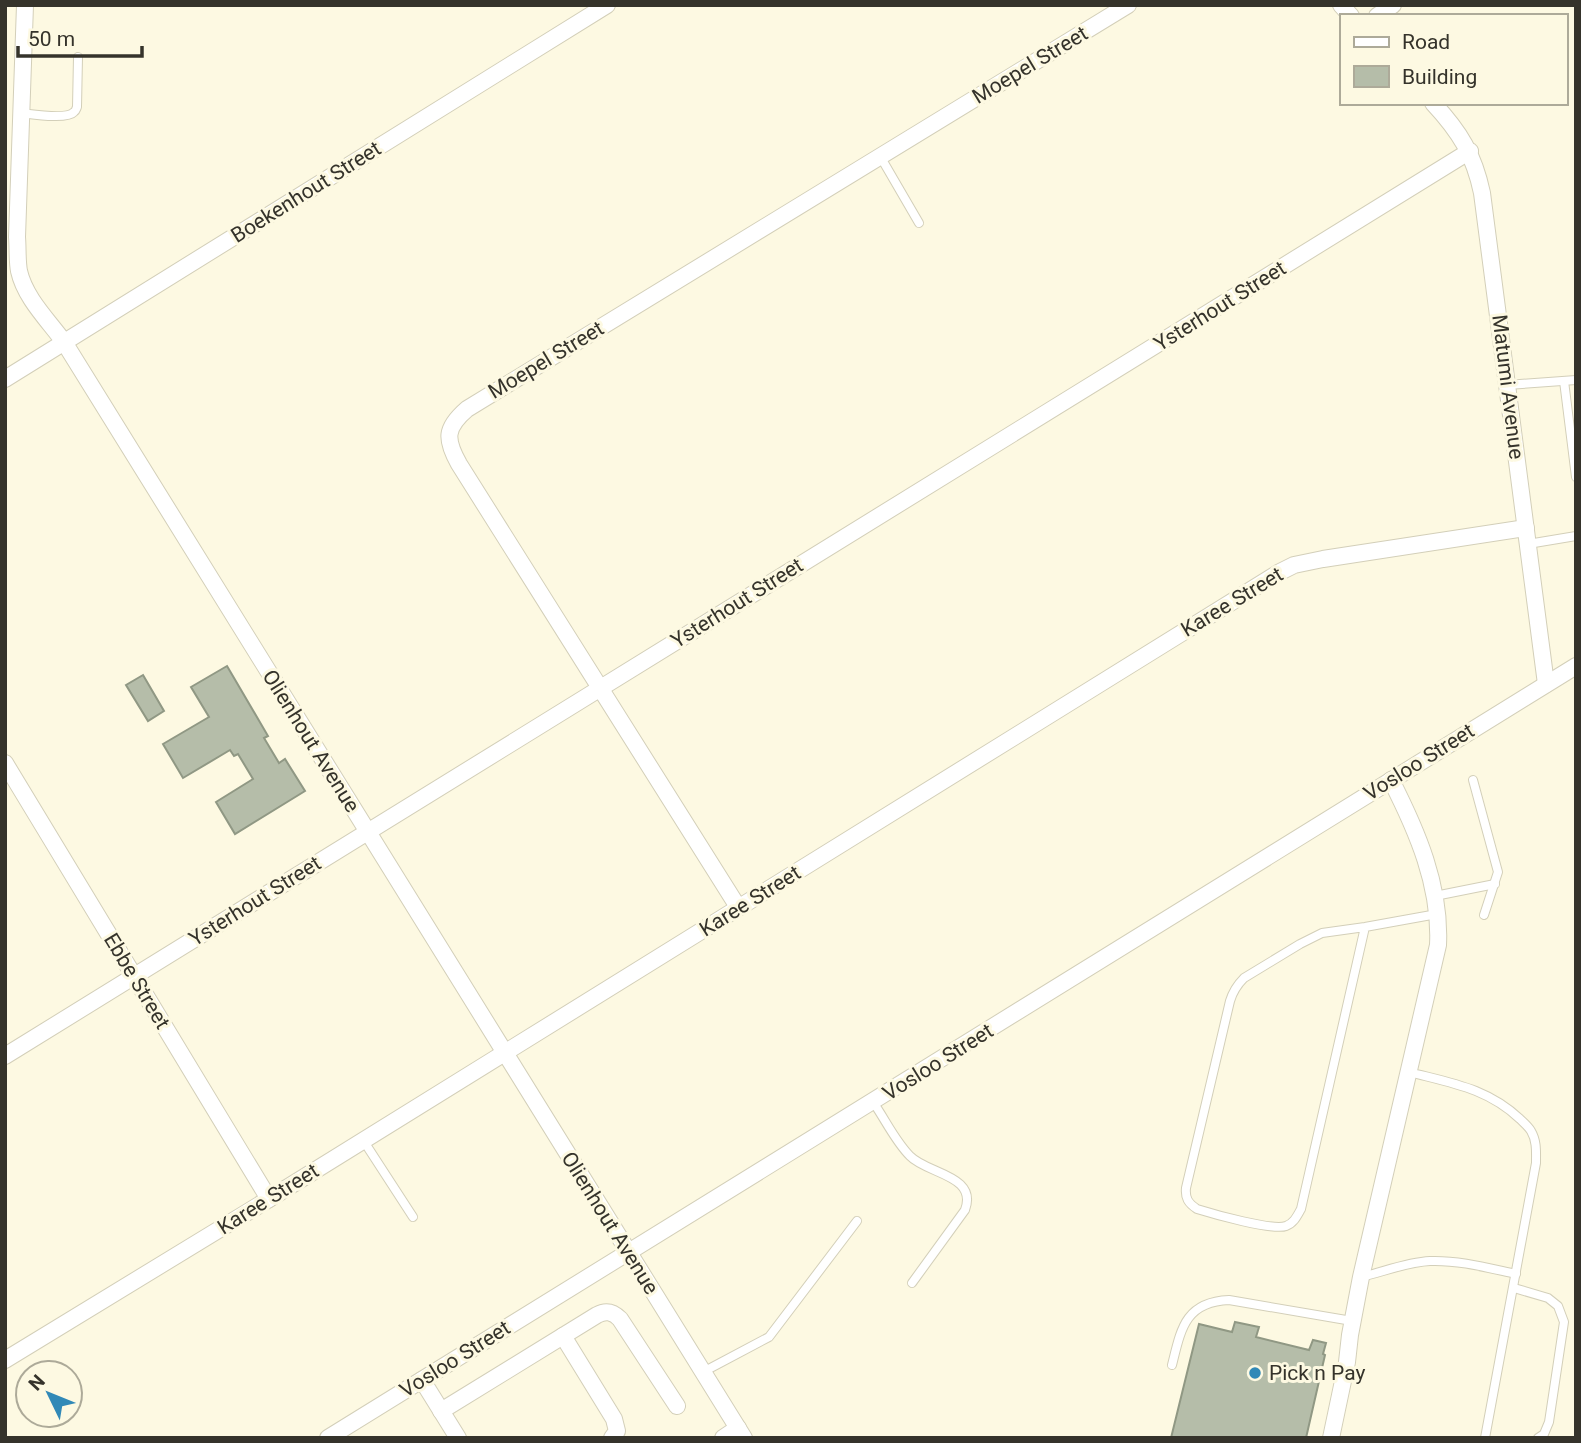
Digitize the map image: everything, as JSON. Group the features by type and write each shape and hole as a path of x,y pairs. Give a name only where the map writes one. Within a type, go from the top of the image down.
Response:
{"street":[{"name":"Olienhout Avenue","path":"25,5 18,237 19,270 25,287 64,342 741,1433"},
{"name":"Boekenhout Street","path":"5,379 607,5"},
{"name":"Moepel Street","path":"738,907 459,464 451,449 450,426 467,409 1128,5"},
{"name":"Matumi Avenue","path":"1435,105 1458,132 1478,172 1546,684"},
{"name":"Ysterhout Street","path":"5,1056 1470,152"},
{"name":"Karee Street","path":"5,1360 270,1199 1280,572 1294,565 1323,559 1527,536"},
{"name":"Vosloo Street","path":"328,1438 1576,666"},
{"name":"Ebbe Street","path":"5,763 270,1199"},
{"path":"1331,1438 1361,1277 1437,954 1435,896 1410,818 1391,780"},
{"path":"442,1411 602,1312 615,1314 620,1319 677,1406"},
{"path":"563,1336 614,1419 617,1432 612,1438"},
{"path":"422,1380 458,1438"},
{"path":"723,1438 741,1433"}],"lane":[{"path":"21,113 61,116 75,112 78,57"},
{"path":"880,156 919,223"},
{"path":"1507,385 1576,380"},
{"path":"1564,381 1576,477"},
{"path":"1527,536 1576,536"},
{"path":"1473,779 1498,872 1483,915"},
{"path":"1435,896 1495,884"},
{"path":"1365,927 1298,1215 1289,1225 1274,1227 1197,1209 1187,1200 1186,1188 1232,992 1244,978 1314,936 1437,914"},
{"path":"1409,1072 1489,1096 1530,1129 1535,1143 1536,1163 1485,1438"},
{"path":"873,1102 916,1163 948,1175 968,1196 965,1210 912,1283"},
{"path":"363,1140 413,1217"},
{"path":"703,1372 769,1337 857,1222"},
{"path":"1361,1277 1432,1261 1516,1274"},
{"path":"1514,1288 1548,1298 1558,1306 1564,1322 1549,1422 1544,1434 1538,1438"},
{"path":"1172,1365 1181,1328 1189,1316 1209,1303 1228,1300 1352,1321"}],"building":[{"path":"227,666 268,736 264,738 279,763 285,759 305,791 235,834 216,802 253,779 238,754 234,756 230,750 183,778 163,744 209,717 191,687"},
{"path":"143,675 164,711 148,721 126,685"},
{"path":"1235,1322 1259,1327 1256,1337 1309,1350 1313,1340 1326,1343 1306,1438 1171,1438 1199,1324 1232,1332"}],"place":[{"name":"Pick n Pay","path":"1255,1373"}]}
